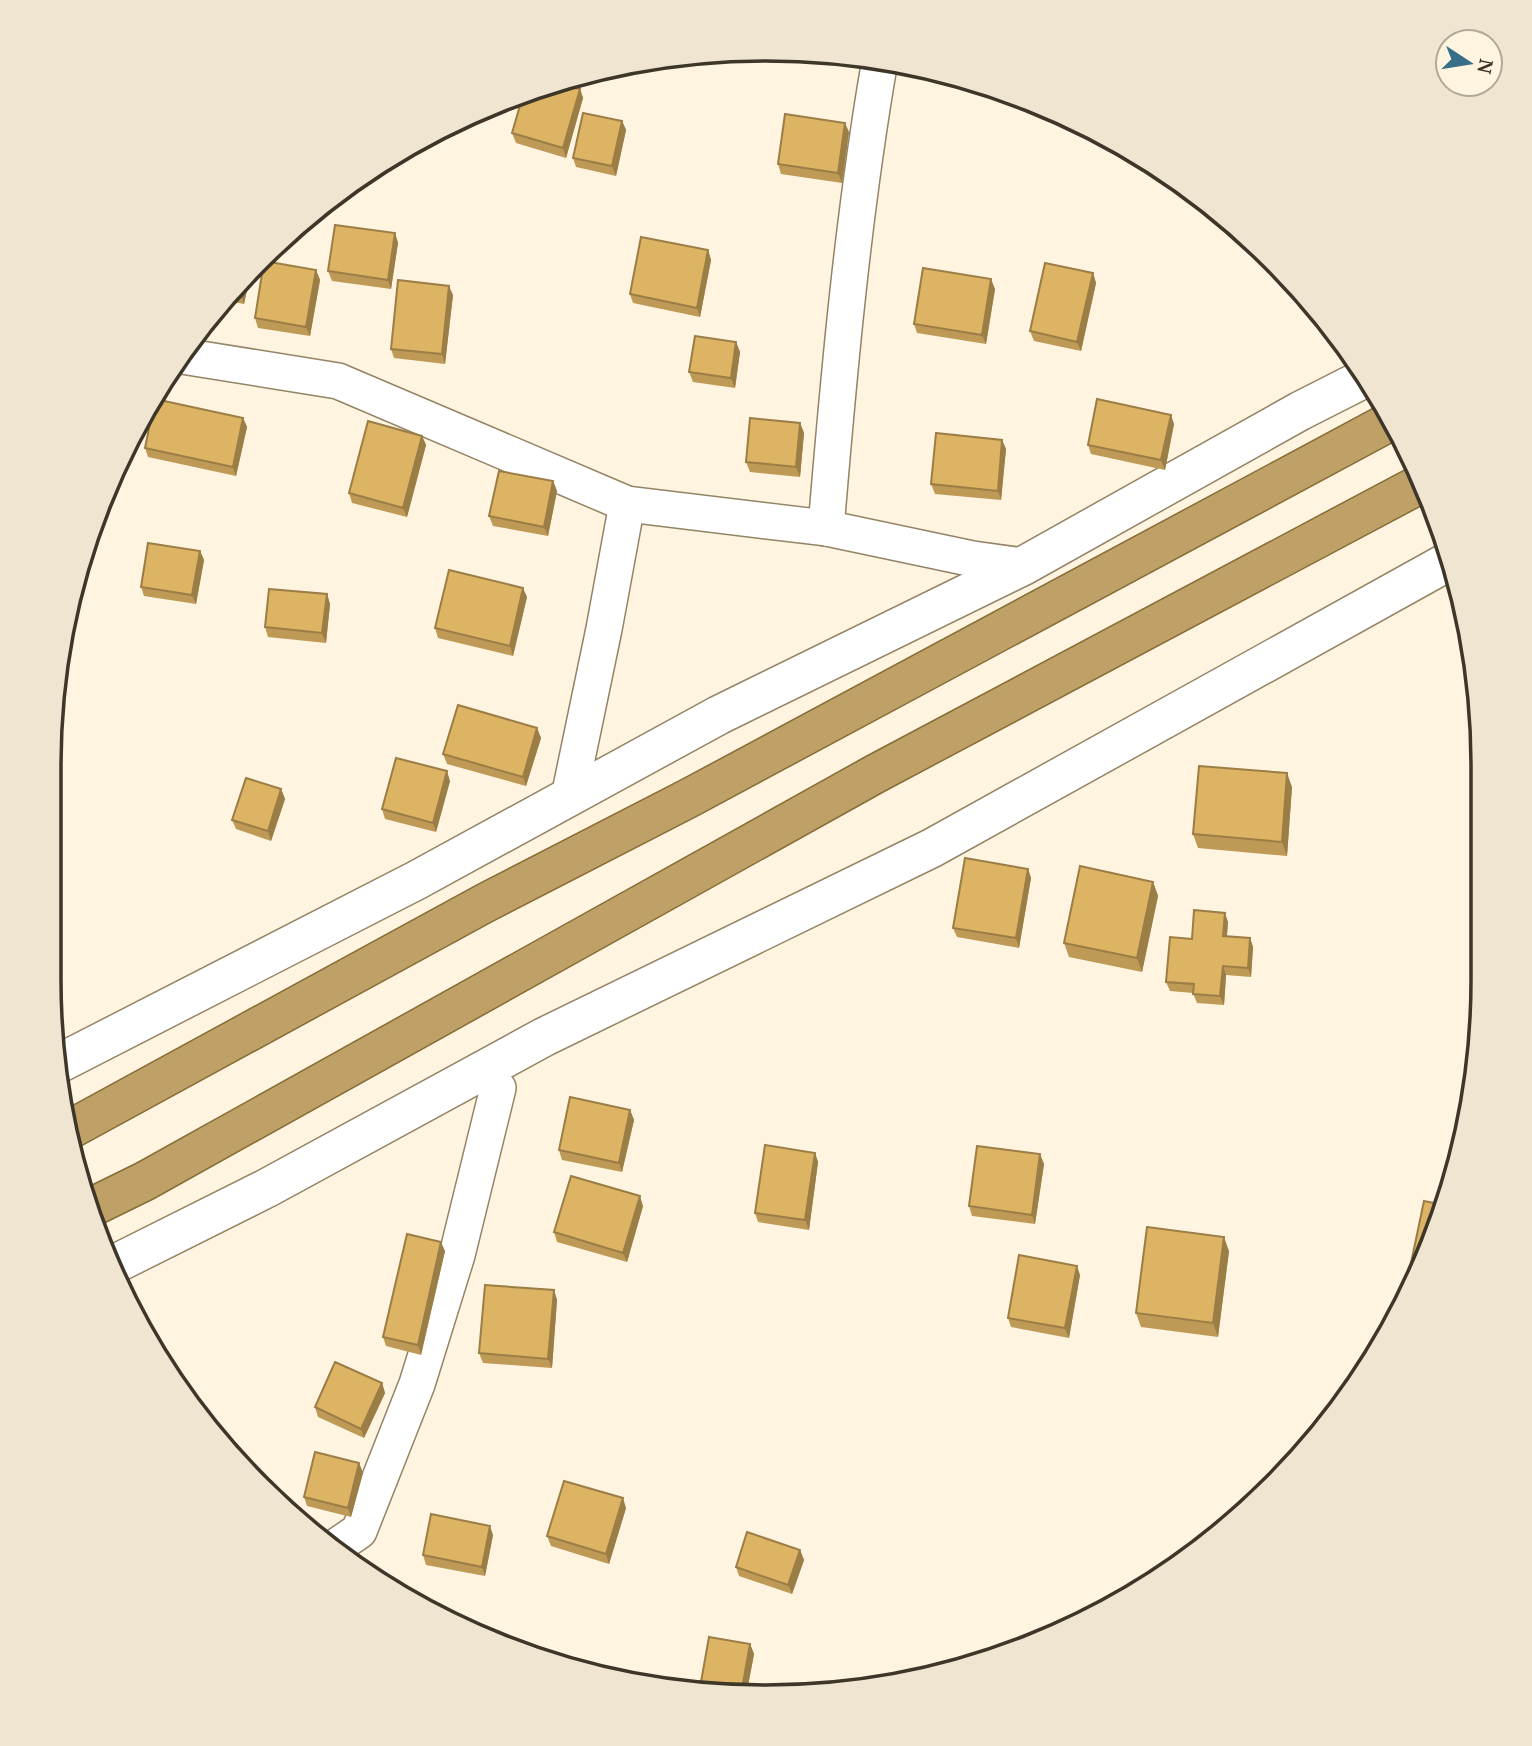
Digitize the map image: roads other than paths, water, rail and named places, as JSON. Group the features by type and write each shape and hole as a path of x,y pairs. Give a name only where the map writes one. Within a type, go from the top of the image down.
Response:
{"highway":[{"path":"77,1126 485,903 701,791 1382,426"},
{"path":"98,1204 145,1181 875,774 1413,488"}],"street":[{"path":"826,528 838,384 864,153 878,71"},
{"path":"192,358 338,381 627,503 826,528 973,559 1023,566"},
{"path":"66,1060 417,880 719,715 1023,566 1300,411 1357,382"},
{"path":"569,797 627,503"},
{"path":"120,1261 267,1188 544,1037 932,848 1441,566"},
{"path":"342,1543 359,1531 417,1384 457,1255 498,1088"}]}
